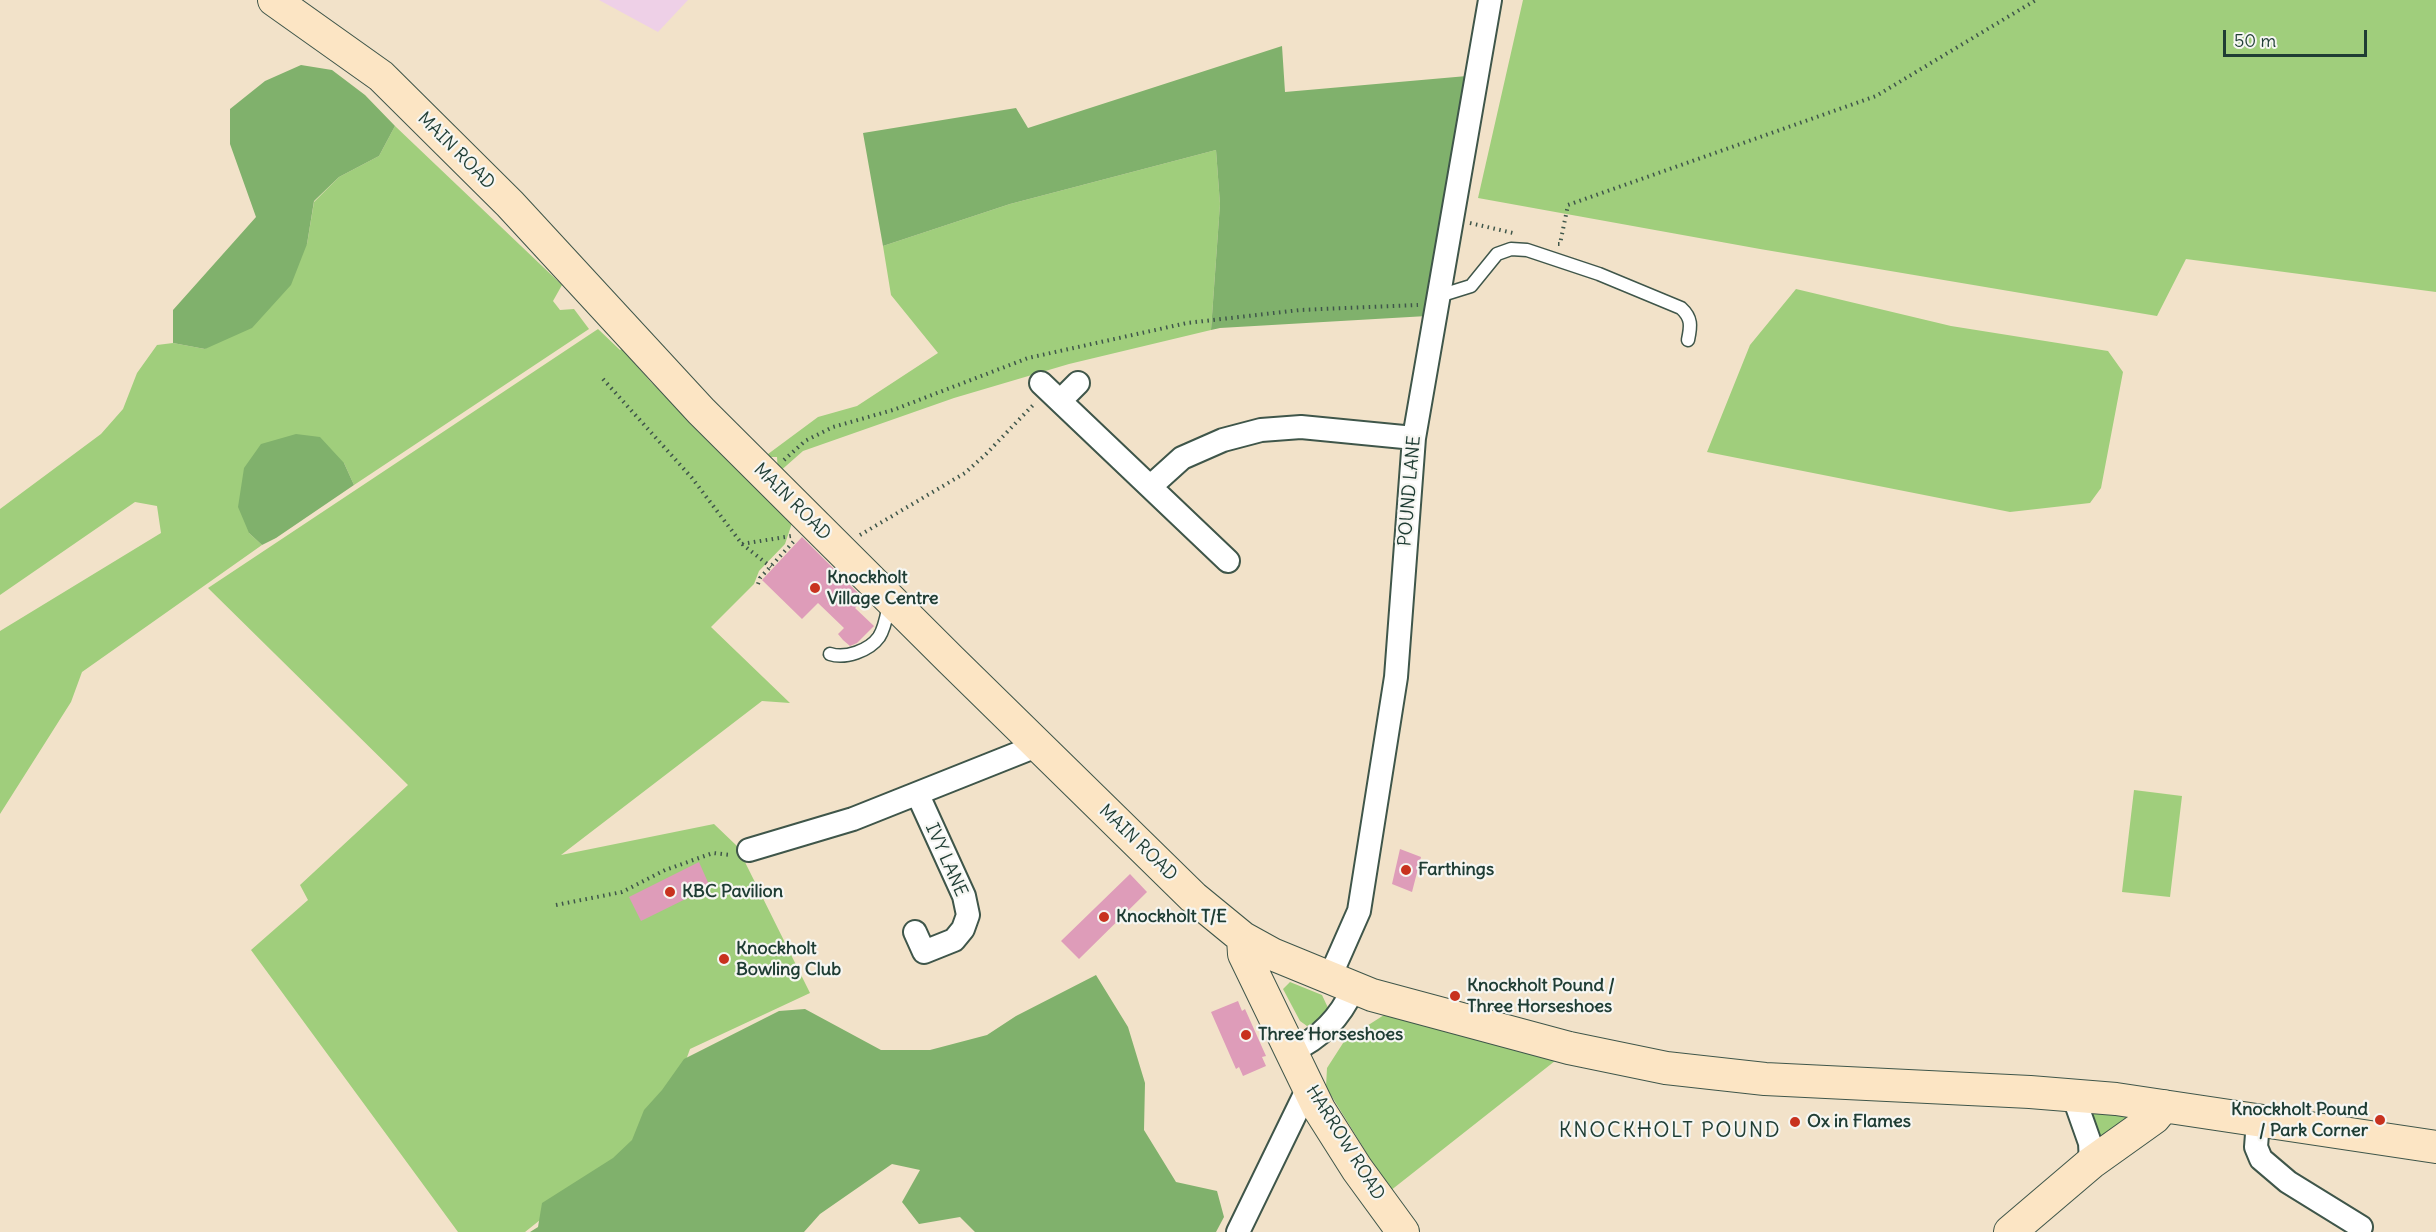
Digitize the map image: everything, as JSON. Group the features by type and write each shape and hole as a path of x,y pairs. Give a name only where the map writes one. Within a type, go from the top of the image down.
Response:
{"street":[{"name":"MAIN ROAD","path":"274,0 381,76 510,204 701,411 890,600 1193,897 1243,938 1272,954 1341,984 1548,1042 1666,1068 1797,1082 2073,1095 2164,1106 2436,1147"},
{"name":"POUND LANE","path":"1292,1052 1312,1041 1332,1024 1359,911 1396,677 1414,438 1490,0"},
{"path":"1050,391 1078,383"},
{"path":"1050,391 1151,486 1217,557"},
{"path":"1151,486 1182,458 1223,440 1261,430 1301,427 1414,438"},
{"path":"749,850 853,819 1039,745"},
{"name":"IVY LANE","path":"915,932 924,952 954,940 963,930 968,915 964,896 918,795"},
{"name":"HARROW ROAD","path":"1243,938 1244,954 1308,1088 1344,1150 1403,1232"},
{"path":"1238,1232 1308,1088"},
{"path":"2073,1095 2090,1143 2091,1163"},
{"path":"2010,1232 2091,1163 2154,1118 2164,1106"},
{"path":"2258,1121 2256,1147 2261,1159 2288,1182 2361,1227"}],"lane":[{"path":"1438,301 1471,286 1497,254 1511,249 1527,250 1599,274 1681,308 1689,315 1691,326 1688,340"},
{"path":"830,654 837,656 857,652 867,648 879,638 890,600"}],"path":[{"path":"1549,242 1560,244 1568,205 1876,96 2036,0"},
{"path":"1452,218 1517,234"},
{"path":"766,476 805,441 833,427 893,410 1028,358 1187,323 1300,310 1414,305 1438,301"},
{"path":"603,379 692,478 742,543 771,567"},
{"path":"842,551 868,529 965,473 1050,391"},
{"path":"742,543 801,534 760,578 758,584"},
{"path":"556,905 622,892 665,870 713,854 734,855 749,850"}],"shaded area":[{"path":"599,0 688,0 658,32"}],"green space":[{"path":"1523,0 2436,0 2436,292 2186,259 2157,316 1760,249 1478,198"},
{"path":"1282,46 1285,92 1467,76 1427,316 1211,330 1220,204 1216,150 1010,204 883,246 863,133 1016,108 1028,128"},
{"path":"301,65 332,70 365,95 395,126 379,156 339,177 314,201 307,244 291,285 252,328 205,349 173,343 173,310 256,217 230,144 230,109 265,81"},
{"path":"395,126 562,285 553,301 560,310 574,309 589,329 354,485 344,463 249,533 262,545 82,672 71,702 0,814 0,631 161,533 157,506 135,502 0,595 0,509 101,434 123,409 137,373 157,345 173,343 205,349 307,244 314,202 339,177 379,156"},
{"path":"1216,150 1220,204 1211,330 1069,364 954,398 803,451 778,473 777,457 764,457 818,417 857,406 938,353 891,295 883,246 1010,204"},
{"path":"1796,289 1951,326 2108,351 2123,372 2101,488 2090,503 2010,512 1707,452 1750,345"},
{"path":"598,329 620,350 622,349 650,381 792,523 785,544 759,571 754,584 711,627 790,703 762,701 561,855 714,824 737,846 810,993 690,1049 664,1121 525,1232 458,1232 251,950 308,900 300,885 408,785 208,588"},
{"path":"296,434 320,437 344,463 354,485 262,545 249,533 238,507 244,468 261,444"},
{"path":"2134,790 2182,796 2170,897 2122,892"},
{"path":"1096,975 1128,1027 1145,1083 1144,1130 1176,1182 1217,1191 1224,1217 1216,1232 975,1232 960,1217 919,1224 902,1202 920,1170 892,1164 820,1214 804,1232 530,1232 538,1227 542,1203 613,1158 632,1140 644,1110 662,1090 684,1059 779,1011 805,1009 881,1050 930,1050 987,1035 1016,1016"},
{"path":"1290,982 1322,995 1329,1010 1325,1017 1307,1026 1300,1021 1283,989"},
{"path":"1384,1015 1560,1057 1390,1191 1326,1087 1327,1068 1345,1040"},
{"path":"2083,1108 2138,1118 2096,1147"}],"building":[{"name":"Knockholt Village Centre","path":"802,537 864,599 855,608 874,626 857,643 850,646 843,640 838,634 844,628 818,603 802,619 762,580"},
{"name":"Farthings","path":"1400,849 1421,857 1412,892 1392,884"},
{"name":"KBC Pavilion","path":"699,862 710,887 641,921 629,897"},
{"name":"Knockholt T/E","path":"1130,874 1147,892 1079,959 1061,941"},
{"path":"1238,1001 1242,1011 1245,1009 1266,1056 1262,1057 1266,1066 1243,1076 1239,1067 1236,1069 1211,1012"}],"place":[{"name":"Knockholt Village Centre","path":"815,588"},
{"name":"Farthings","path":"1406,870"},
{"name":"KBC Pavilion","path":"670,892"},
{"name":"Knockholt T/E","path":"1104,917"},
{"name":"Knockholt Bowling Club","path":"724,959"},
{"name":"Knockholt Pound / Three Horseshoes","path":"1455,996"},
{"name":"Three Horseshoes","path":"1246,1035"},
{"name":"Knockholt Pound / Park Corner","path":"2380,1120"},
{"name":"Ox in Flames","path":"1795,1122"}],"district":[{"name":"KNOCKHOLT POUND","path":"1670,1131"}]}
